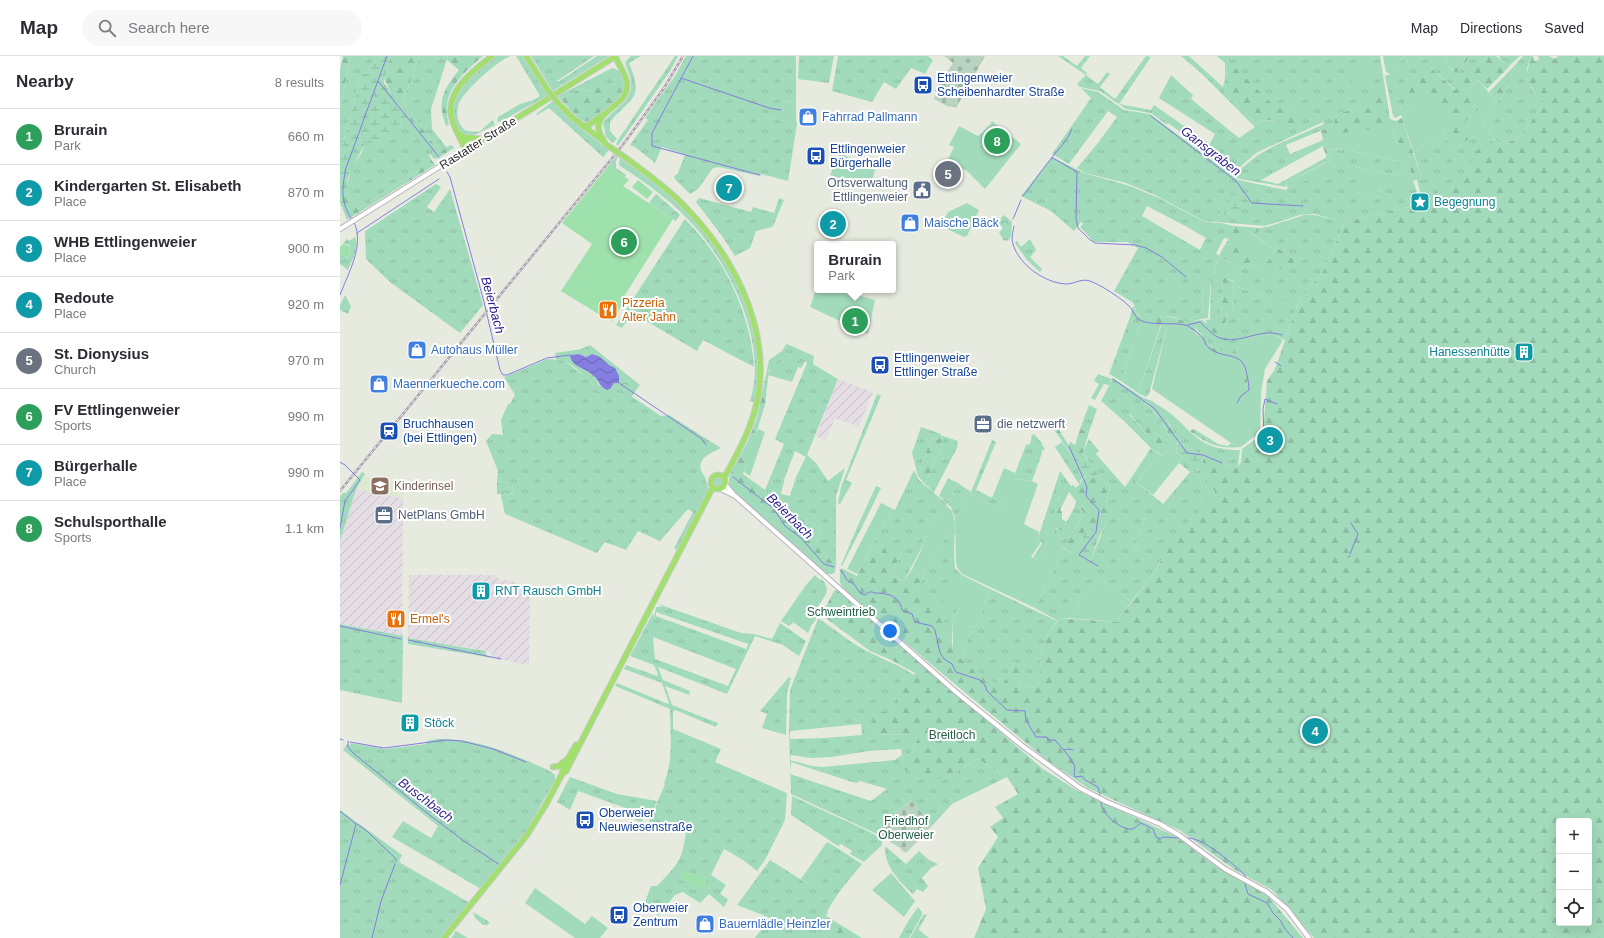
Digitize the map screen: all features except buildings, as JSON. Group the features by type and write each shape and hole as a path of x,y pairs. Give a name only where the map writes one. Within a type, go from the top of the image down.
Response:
{"main road":[{"path":"467,149 457,132 451,116 452,99 465,80 492,56"},
{"path":"526,56 547,89 558,103 583,126 658,182 684,204 711,236 729,264 741,287 752,318 760,354 759,383 756,406 747,432 722,477"},
{"path":"606,144 600,134 600,121 606,113 624,96 627,87 625,76 615,56"},
{"name":"Rastatter Straße","path":"467,149 615,56"},
{"path":"583,126 589,124 606,113"},
{"path":"457,132 464,137 468,143 467,149"},
{"path":"464,137 483,139"},
{"path":"717,488 712,479 716,476 722,477"},
{"path":"444,938 527,835 545,806 562,774 566,770 706,501 717,488 725,484 722,477"},
{"path":"562,774 562,769 568,758 584,734"},
{"path":"553,767 559,766 568,758"}],"street":[{"name":"Rastatter Straße","path":"340,229 467,149"},
{"path":"725,484 734,495 956,692 1024,747 1080,788 1107,802 1160,824 1179,835 1224,869 1267,892 1287,909 1309,938"},
{"path":"717,488 734,495"}],"shaded area":[{"path":"826,214 842,217 841,221 845,222 842,240 821,237"},
{"path":"838,379 873,392 859,427 835,418 826,440 816,436"},
{"name":"Kinderinsel","path":"364,477 403,484 403,498 356,489"},
{"path":"356,489 403,498 402,636 340,624 340,541"},
{"path":"409,575 495,575 500,581 510,580 530,589 529,665 493,658 491,653 463,646 450,646 408,638"}],"green space":[{"path":"343,56 351,56 340,108 340,70"},
{"path":"351,56 376,56 367,72 361,75 340,154 340,108"},
{"path":"376,56 391,56 384,83 408,117 403,121 393,136 376,141 367,140 350,172 347,186 348,193 340,196 340,154 361,75 367,72"},
{"path":"391,56 419,56 403,102 440,152 450,145 454,147 440,157 393,97 384,79"},
{"path":"419,56 448,56 431,109 432,129 447,148 440,152 403,102"},
{"path":"448,56 483,56 460,78 451,91 447,109 449,125 446,126 442,109 443,96 449,83 459,70 447,60"},
{"path":"496,56 511,56 489,70 466,93 458,106 458,120 466,131 479,132 493,120 495,125 470,137 461,132 457,126 453,112 454,102 458,93 471,76 479,68"},
{"path":"516,56 523,56 548,95 500,122 497,121 498,117 520,104 534,100 540,96"},
{"path":"531,56 594,56 557,81 558,82 597,56 609,56 553,91"},
{"path":"631,56 641,56 629,63 634,75 636,85 635,92 629,102 610,122 610,131 617,139 613,143 606,137 603,123 629,95 631,90 631,80 625,62"},
{"path":"675,56 678,56 670,71 618,146 616,144 618,140"},
{"path":"686,56 796,56 796,103 785,101 782,112 768,117 787,122 788,118 796,119 797,124 788,181 761,174 760,176 719,167 713,168 698,189 690,194 674,178 675,175 677,175 685,155 662,147 655,163 635,147 630,145 648,120 645,118 675,76"},
{"path":"799,56 834,56 829,83 798,79"},
{"path":"838,56 928,56 933,60 925,74 911,68 896,89 884,82 872,102 832,91"},
{"path":"944,56 985,56 956,108 951,106 949,107 934,99 937,92 935,91 953,63"},
{"path":"1058,56 1063,56 1077,66 1085,56 1090,56 1081,68 1087,73 1086,75"},
{"path":"1146,56 1151,57 1119,104 1151,110 1154,105 1210,144 1215,134 1159,98 1171,75 1193,95 1191,99 1239,138 1255,127 1201,73 1181,56 1189,56 1223,87 1225,78 1225,63 1217,56 1380,56 1390,119 1386,118 1384,99 1367,99 1356,109 1339,113 1332,125 1327,128 1286,145 1290,154 1321,141 1323,146 1261,180 1278,184 1327,157 1328,161 1285,184 1286,187 1239,179 1197,148 1198,145 1168,123 1167,125 1151,113 1126,109 1100,91 1080,87 1077,84 1086,75 1098,84 1107,72 1110,74 1100,87 1115,99","holes":["1227,67 1235,67 1271,104 1297,110 1292,124 1278,121 1265,121 1256,124 1228,96 1225,90","1323,122 1324,124 1276,145 1258,155 1234,174 1233,173 1256,153"]},
{"path":"1383,56 1405,56 1390,74 1386,72"},
{"path":"1405,56 1449,56 1444,62 1456,73 1471,56 1488,56 1456,90 1431,68 1416,86 1399,111 1394,109 1394,100 1390,100 1385,76 1390,74"},
{"path":"1449,56 1465,56 1453,70 1444,62"},
{"path":"1465,56 1471,56 1456,73 1453,70"},
{"path":"1488,56 1496,56 1509,67 1487,89 1478,80 1465,93 1479,109 1465,122 1474,136 1453,149 1443,133 1454,123 1417,102 1401,115 1395,118 1393,115 1390,100 1394,100 1394,109 1399,111 1402,107 1402,96 1410,86 1416,85 1431,68 1455,90"},
{"path":"1520,56 1508,67 1499,57"},
{"path":"1523,56 1531,56 1527,69 1529,82 1533,91 1543,100 1544,103 1521,136 1504,145 1494,139 1483,122 1505,92 1515,65"},
{"path":"1531,56 1533,56 1534,61 1539,60 1538,56 1549,56 1555,59 1558,56 1604,56 1604,938 1314,938 1272,890 1235,870 1181,831 1088,788 1048,761 844,590 840,582 841,568 857,576 871,547 881,554 887,542 903,551 889,576 904,581 912,569 924,576 916,589 946,610 943,633 952,642 953,650 968,666 1002,687 1014,662 1027,666 1019,687 1038,686 1042,648 1048,634 1060,618 1116,622 1155,572 1167,550 1190,520 1215,492 1201,470 1204,456 1236,468 1241,462 1242,449 1263,434 1267,381 1275,369 1301,295 1322,274 1345,222 1409,207 1474,169 1470,160 1473,153 1494,139 1504,145 1521,136 1544,103 1543,100 1537,97 1526,77"},
{"path":"1515,65 1505,92 1497,102 1489,92"},
{"path":"1364,66 1369,70 1356,85 1351,81"},
{"path":"1227,67 1235,67 1271,103 1297,110 1302,117 1301,120 1292,124 1267,120 1256,124 1228,96 1225,90"},
{"path":"612,68 620,72 624,78 625,87 623,95 589,123 581,120 561,101 569,108 601,84 587,92 583,89 559,98 558,96"},
{"path":"1478,80 1497,102 1483,122 1494,139 1482,148 1464,122 1479,109 1464,94"},
{"path":"621,81 619,94 615,99 588,120 581,120 559,98 583,89 587,92 601,84"},
{"path":"1424,83 1455,123 1414,153 1401,115 1417,102 1415,91"},
{"path":"1081,88 1098,92 1124,110 1150,114 1238,180 1286,190 1288,188 1292,188 1335,161 1332,160 1328,149 1347,150 1408,164 1410,169 1404,169 1404,176 1375,172 1348,164 1409,185 1414,183 1420,201 1409,207 1345,222 1322,274 1301,295 1285,340 1272,334 1247,338 1235,352 1220,350 1208,344 1197,329 1179,319 1166,316 1149,319 1142,318 1139,316 1132,302 1114,291 1138,248 1127,242 1094,242 1080,227 1083,224 1081,222 1074,231 1051,211 1021,196 1052,157 1084,173 1130,186 1159,198 1205,222 1234,226 1231,239 1224,238 1216,253 1219,256 1213,273 1223,277 1220,319 1210,319 1211,280 1203,280 1202,319 1192,321 1202,320 1206,323 1204,325 1234,330 1225,327 1227,310 1232,310 1234,285 1273,301 1287,310 1239,279 1242,268 1247,263 1273,275 1277,267 1295,260 1278,248 1276,251 1254,235 1258,232 1259,228 1267,227 1304,215 1315,215 1339,221 1315,214 1300,215 1265,226 1204,221 1155,195 1126,183 1085,173 1077,168 1117,117 1108,111 1069,164 1052,154 1091,98","holes":["1380,190 1378,198 1357,192","1236,197 1240,199 1231,212 1225,215 1218,210 1227,200","1147,206 1187,227 1189,224 1207,235 1200,250 1142,216"]},
{"path":"1380,96 1384,99 1387,118 1396,121 1402,118 1422,180 1421,187 1419,188 1417,180 1413,181 1391,126 1328,149 1332,160 1328,161 1321,141 1323,140 1321,131 1332,125 1339,113 1356,109 1366,99"},
{"path":"553,101 584,131 609,150 603,157 549,108 537,115 536,114"},
{"path":"785,101 796,103 796,119 788,119 787,122 768,117 770,109 782,112"},
{"path":"408,117 440,158 434,159 430,154 431,159 419,170 358,209 348,193 347,187 351,167 361,154 367,140 400,128 403,120"},
{"path":"992,121 1021,144 985,189 967,171 947,161 954,147 949,145 959,126 978,136 990,125"},
{"path":"1391,126 1408,164 1347,150 1328,149 1329,135"},
{"path":"1443,133 1453,149 1474,136 1482,148 1473,153 1474,169 1422,200 1419,188 1421,187 1422,180 1414,153"},
{"path":"840,153 875,170 870,187 830,175"},
{"path":"617,155 616,168 626,175 625,177 609,165"},
{"path":"620,158 658,186 684,210 716,247 726,264 750,318 754,337 758,361 758,372 755,400 753,402 750,401 754,379 754,356 751,333 744,310 723,265 710,245 688,219 660,194 620,166"},
{"path":"431,159 435,165 347,220 340,202 340,196 348,193 358,209 419,170 422,165"},
{"path":"1331,160 1335,160 1335,164 1292,188 1288,188 1285,184"},
{"path":"1347,164 1375,172 1404,176 1404,169 1410,169 1414,183 1384,188 1344,174"},
{"path":"609,165 629,180 623,186 673,219 623,298 625,300 612,321 561,291 592,244 562,223"},
{"path":"638,180 653,192 647,199 632,187"},
{"path":"436,184 441,187 427,207 434,212 450,189 483,305 460,333 390,282 366,259 365,231"},
{"path":"1359,185 1380,191 1378,198 1356,192"},
{"path":"1229,189 1240,199 1245,198 1249,201 1247,205 1225,215 1218,210 1227,200 1224,193"},
{"path":"656,194 680,215 676,221 649,203"},
{"path":"699,198 751,212 753,207 774,213 779,198 784,200 772,227 756,231 750,248 735,256 696,202"},
{"path":"967,203 979,210 967,236 964,237 941,226 948,212"},
{"path":"1004,215 1012,222 1011,236 1009,240 1004,241 999,232 1003,229 998,221"},
{"path":"685,219 711,250 733,287 747,326 752,347 754,367 703,340 697,351 633,313 622,328 616,325"},
{"path":"1189,224 1208,234 1206,238 1187,227"},
{"path":"1234,226 1259,228 1258,232 1254,235 1244,228 1265,264 1278,248 1295,260 1287,273 1277,267 1273,275 1247,263 1242,268 1219,256"},
{"path":"1244,228 1276,251 1265,265 1234,240"},
{"path":"355,237 357,245 356,250 348,270 340,264 340,255 349,257 351,249 349,245 343,244 347,239 349,241"},
{"path":"1030,239 1036,250 1030,257 1042,269 1040,272 1027,260 1015,243 1017,241 1021,247"},
{"path":"343,244 351,247 349,257 340,255 340,247"},
{"path":"1219,256 1242,268 1239,279 1290,306 1287,310 1273,301 1234,285 1234,281 1213,274"},
{"path":"1178,272 1181,274 1174,304 1166,303"},
{"path":"1223,277 1234,282 1232,311 1227,310 1225,327 1234,330 1231,341 1222,340 1204,325 1207,322 1205,320 1220,318"},
{"path":"1203,279 1211,280 1208,318 1202,319"},
{"path":"815,293 850,293 875,300 868,334 810,307"},
{"path":"345,295 351,306 348,314 340,310 340,305"},
{"path":"1133,306 1138,315 1144,319 1165,316 1190,322 1197,331 1206,338 1208,344 1220,350 1234,350 1246,366 1248,374 1246,385 1242,381 1235,360 1212,352 1206,346 1204,340 1194,331 1182,325 1174,325 1171,329 1161,326 1161,324 1141,323 1130,317"},
{"path":"1130,317 1141,323 1121,381 1109,374"},
{"path":"1141,323 1161,324 1138,393 1121,381"},
{"path":"1179,324 1187,326 1205,341 1206,346 1219,355 1235,360 1242,365 1245,375 1242,381 1246,385 1248,375 1246,367 1242,359 1235,352 1247,338 1272,334 1283,340 1265,369 1261,392 1260,432 1242,446 1231,443 1152,389 1167,327 1171,329 1174,325"},
{"path":"1161,326 1167,327 1149,394 1146,397 1138,393"},
{"path":"786,344 780,358 769,370 765,405 743,474 765,490 792,522 833,562 836,563 835,572 832,574 827,574 729,487 731,472 748,441 757,418 769,360 782,351"},
{"path":"787,344 814,356 813,364 838,379 807,455 816,463 828,481 845,468 836,496 836,563 815,545 822,529 805,520 801,531 765,490 784,444 775,439 807,363 805,361 801,368 798,367 792,382 768,375 769,371","holes":["795,451 806,457 796,477 790,496 781,494 785,477"]},
{"path":"590,345 640,385 631,397 616,386 610,393 600,392 575,367 556,359 555,353 581,349","holes":["579,354 586,357 592,354 605,362 611,372 614,383 610,389 599,385 594,375 581,368 570,355"]},
{"path":"548,359 563,360 585,376 600,392 616,386 661,416 669,415 721,448 706,456 701,463 700,467 706,478 708,490 678,551 674,548 693,512 688,509 660,541 638,531 626,550 605,542 597,553 505,514 501,496 513,493 512,483 497,481 498,471 486,441 492,434 503,435 501,420 508,404 510,404 515,395 504,377"},
{"path":"1098,374 1112,379 1109,385 1104,384 1095,400 1091,398 1099,384 1094,381"},
{"path":"1113,378 1142,397 1142,400 1162,423 1171,440 1170,442 1153,431 1147,435 1130,414 1124,421 1101,401"},
{"path":"877,394 881,396 846,480 852,483 840,504 838,503 841,487"},
{"path":"1142,397 1155,403 1162,410 1178,438 1176,452 1170,447 1163,456 1151,448 1124,421 1129,414 1147,435 1148,433 1144,425 1148,423 1153,431 1170,442 1171,440 1162,423 1142,399"},
{"path":"1156,404 1168,411 1201,440 1224,449 1240,450 1238,465 1236,468 1204,456 1178,442 1178,438"},
{"path":"1089,405 1097,409 1089,432 1080,429"},
{"path":"1053,420 1069,446 1070,442 1075,445 1080,429 1089,432 1083,452 1086,458 1083,461 1073,457 1053,428"},
{"path":"921,427 941,434 938,440 931,438 918,476 912,453"},
{"path":"758,429 765,432 750,476 744,472 752,442"},
{"path":"1194,429 1218,444 1228,446 1231,443 1242,446 1226,447 1213,445 1190,431"},
{"path":"1034,434 1041,442 1045,450 1042,450 1032,481 1016,479 1014,476 1026,445 1030,444 1032,435"},
{"path":"940,435 943,436 941,442 943,443 925,484 918,476 931,438 938,440"},
{"path":"545,436 552,440 547,449 539,444"},
{"path":"943,436 958,441 957,448 934,492 925,484 943,443 941,442"},
{"path":"1089,439 1099,451 1096,454 1125,487 1151,448 1159,454 1136,482 1163,504 1190,472 1201,470 1215,492 1176,539 1159,563 1155,572 1131,602 1098,577 1069,618 1060,618 1058,621 1035,608 1051,574 1065,549 1090,562 1106,523 1106,503 1110,487 1095,472 1083,452","holes":["1146,515 1139,551 1134,549"]},
{"path":"992,440 996,442 976,490 1005,504 1001,512 971,493 955,519 951,507 940,497 949,501 958,483 971,492"},
{"path":"1062,442 1073,457 1082,479 1079,484 1055,447"},
{"path":"1178,442 1204,456 1201,470 1190,472 1179,463 1183,458 1176,452"},
{"path":"1170,447 1183,458 1153,495 1136,482 1159,454 1163,456"},
{"path":"1073,457 1083,461 1086,458 1098,475 1092,478 1087,475 1082,479"},
{"path":"1004,468 1015,473 1014,476 1017,477 1016,479 1032,481 1038,484 1024,524 1039,532 1038,538 1041,542 1031,557 1039,561 1051,541 1065,549 1035,608 962,574 957,567 955,519 971,493 1001,512 1005,504 992,498"},
{"path":"914,470 919,480 947,504 921,544 923,545 904,581 889,576 903,551 881,554 871,547 893,509 895,510"},
{"path":"1060,471 1068,482 1058,500 1055,528 1062,531 1075,506 1078,505 1084,513 1064,548 1051,542 1039,561 1033,558 1042,543 1038,538"},
{"path":"362,472 365,474 356,489 340,541 340,496 343,493 346,493"},
{"path":"1087,475 1092,478 1098,475 1110,487 1106,503 1108,505 1106,523 1099,537 1086,526 1083,537 1074,554 1064,548 1084,513 1078,506 1075,506 1076,501 1069,492 1060,510 1062,512 1062,519 1067,522 1062,531 1056,528 1053,534 1049,531 1058,500 1068,482 1071,486 1073,485 1076,488"},
{"path":"716,477 720,477 722,478 722,486 716,487 713,484 713,480"},
{"path":"948,478 958,483 949,501 939,496"},
{"path":"497,481 512,483 513,493 501,496 501,494 497,494"},
{"path":"876,486 881,488 863,525 859,523"},
{"path":"881,503 893,509 871,547 858,574 847,569"},
{"path":"946,505 952,511 955,523 922,575 912,569 923,546 921,544"},
{"path":"1146,515 1152,518 1140,551 1134,549"},
{"path":"805,520 822,529 815,545 801,531"},
{"path":"859,523 863,525 842,566 841,565"},
{"path":"955,523 955,568 962,575 960,579 953,576 959,607 953,621 952,642 943,633 916,589 924,576 922,575"},
{"path":"1086,526 1092,527 1094,532 1099,537 1090,562 1074,554 1083,537"},
{"path":"815,575 820,580 788,622 791,624 789,626 781,621 806,585"},
{"path":"954,575 960,579 962,575 990,589 975,628 971,626 962,660 953,650 953,621 959,608 940,600"},
{"path":"1098,577 1131,602 1116,622 1069,618"},
{"path":"821,579 825,583 827,590 825,597 817,608 818,615 813,624 793,622 792,625 788,622"},
{"path":"837,589 1043,769 1078,791 1177,837 1217,867 1268,896 1303,938 974,938 986,909 978,868 998,837 990,827 1003,818 995,807 1018,794 1007,777 978,759 944,779 925,778 902,769 899,760 911,753 918,738 913,735 872,734 873,714 878,711 889,712 915,673 870,651 823,616 823,612 834,591"},
{"path":"990,589 1057,621 1048,634 1042,648 1038,686 1019,687 1026,666 1014,662 1002,688 968,666 962,660 971,626 975,628"},
{"path":"658,604 741,633 754,634 772,639 780,623 806,641 799,656 783,645 755,636 727,694 658,667 663,680 690,691 689,695 665,686 672,705 718,723 716,727 675,710 673,712 673,729 721,749 715,762 787,793 785,820 765,860 757,871 743,860 724,849 711,875 726,885 720,894 728,899 724,907 709,894 700,903 683,892 675,895 658,916 645,902 651,886 657,886 678,862 683,850 686,832 647,827 665,784 669,765 671,746 670,709 615,686 617,683 668,704 669,703 662,683 624,669 626,665 657,676 658,674 654,665 630,656 653,613 654,618 656,607 662,607","holes":["656,612 748,644 748,645 746,649 656,616","653,637 736,669 728,686 655,659"]},
{"path":"802,610 815,618 808,633 793,622"},
{"path":"819,619 858,646 899,666 915,676 889,712 878,711 873,734 913,735 918,738 911,753 899,760 944,779 978,759 1007,777 952,804 932,826 911,800 893,815 877,834 791,794 790,774 871,801 887,789 860,781 857,783 852,782 791,762 790,771 789,731 790,690","holes":["861,724 862,735 790,739 790,731","901,749 902,755 895,760 823,767 812,766 790,760 791,755 811,758 831,757 869,751"]},
{"path":"340,624 403,636 402,703 340,690"},
{"path":"408,638 485,651 486,655 493,658 408,644"},
{"path":"789,677 791,678 787,693 786,735 762,728 767,714 760,711"},
{"path":"437,739 462,740 485,745 547,769 555,775 555,780 527,830 481,889 392,837 403,821 431,838 438,826 343,750 347,744 350,746 350,743 385,749 426,744 427,741"},
{"path":"570,777 617,794 657,801 652,813 628,809 578,791 570,810 557,802"},
{"path":"792,796 872,833 882,840 882,845 864,862 850,854 852,851 841,844 838,846 791,815"},
{"name":"Friedhof Oberweier","path":"911,800 932,826 906,853 877,834 893,815"},
{"path":"340,810 402,855 399,862 470,903 441,938 340,938"},
{"path":"639,811 646,812 642,822 635,820"},
{"path":"827,842 834,846 808,884 801,879"},
{"path":"834,846 862,864 839,892 819,924 818,930 827,938 755,938 763,929 775,928 777,923 782,925 783,923 737,905 770,860 808,884"},
{"path":"885,846 906,864 919,851 929,860 938,864 931,868 922,878 928,886 923,892 917,889 913,894 893,873 887,860"},
{"path":"684,871 707,879 703,888 680,880"},
{"path":"891,873 915,901 904,917 872,890"},
{"path":"535,888 585,924 592,916 608,928 600,938 575,938 525,903"},
{"path":"918,907 922,912 922,915 909,938 899,938 907,923"},
{"path":"827,911 826,916 862,938 827,938 818,930 819,924"},
{"path":"473,912 488,921 488,925 483,925 475,918"},
{"path":"924,914 927,915 913,938 910,938"},
{"path":"918,929 929,938 913,938"},
{"path":"456,931 468,938 451,938"}],"water":[{"path":"579,354 586,357 592,354 600,357 615,368 619,376 619,383 614,383 610,389 607,390 604,388 591,373 573,362 570,355"}],"waterway":[{"path":"352,220 345,207 343,194 346,168 387,56"},
{"path":"693,56 652,133 652,146 760,175"},
{"path":"681,78 769,108 781,110"},
{"name":"Beierbach","path":"378,81 439,157"},
{"name":"Gansgraben","path":"1151,116 1236,181 1252,203 1303,206"},
{"path":"1023,196 1065,142 1072,129"},
{"path":"1051,159 1053,158 1077,172 1076,219 1078,228 1089,239 1095,243 1135,245 1146,248 1162,257 1186,277"},
{"name":"Beierbach","path":"447,172 450,177 484,302 500,370 503,375 507,375 547,358 570,355"},
{"path":"357,233 439,179"},
{"path":"1013,219 1021,200"},
{"path":"340,295 357,250 358,240 354,222"},
{"path":"1014,226 1012,240 1016,252 1034,272 1058,283 1066,284 1084,280 1095,283 1111,292 1125,303 1140,320 1150,323 1185,325 1193,329 1201,336 1207,346 1215,352 1238,359 1242,362 1245,367 1249,390 1241,396 1237,403"},
{"path":"1187,325 1200,322 1215,335 1228,340 1266,333 1282,335"},
{"path":"1275,362 1281,366"},
{"path":"1113,379 1155,409 1187,453 1203,455 1222,463"},
{"name":"Beierbach","path":"619,383 702,439 706,445"},
{"path":"1269,439 1264,437 1263,409 1265,399 1277,404"},
{"path":"1069,446 1087,487 1086,496 1099,510 1096,532 1079,555 1098,566"},
{"path":"340,462 360,480 345,501 340,528"},
{"name":"Beierbach","path":"733,477 774,509 785,526 801,538 824,564 834,567"},
{"path":"1350,554 1358,534 1351,523"},
{"name":"Beierbach","path":"840,570 847,580 854,584 860,593 865,595 869,592 888,594 898,601 902,610 912,614 915,622 932,626 935,630 940,653 944,659 952,664 956,672 980,680 985,685 987,691 1007,710 1025,711 1026,720 1036,737 1047,737 1048,740 1055,740 1068,755 1075,767 1075,777 1082,776 1085,780 1098,787 1100,795"},
{"path":"340,626 401,639"},
{"path":"408,640 501,659"},
{"path":"350,742 384,748 446,740 462,741 493,749 526,762"},
{"name":"Buschbach","path":"348,741 348,747 353,753 427,813 464,841 500,865"},
{"path":"1064,750 1073,750"},
{"name":"Beierbach","path":"1101,801 1104,811 1108,816 1123,827 1133,829 1141,823 1153,829 1156,837 1160,839 1163,837 1179,838"},
{"path":"340,811 356,824 340,885"},
{"path":"357,824 368,832 396,860"},
{"name":"Beierbach","path":"1188,838 1202,842 1218,852 1245,875 1245,877"},
{"path":"372,938 381,901 395,864"},
{"name":"Beierbach","path":"1245,884 1248,894 1267,903 1293,938"}],"railway":[{"path":"340,491 622,146 664,88 683,56"}],"place":[{"name":"Ettlingenweier Scheibenhardter Straße","path":"923,85"},
{"name":"Fahrrad Pallmann","path":"808,117"},
{"name":"Schulsporthalle","path":"997,141"},
{"name":"Ettlingenweier Bürgerhalle","path":"816,156"},
{"name":"St. Dionysius","path":"948,174"},
{"name":"Bürgerhalle","path":"729,188"},
{"name":"Ortsverwaltung Ettlingenweier","path":"922,190"},
{"name":"Begegnung","path":"1420,202"},
{"name":"Maische Bäck","path":"910,223"},
{"name":"Kindergarten St. Elisabeth","path":"833,224"},
{"name":"FV Ettlingenweier","path":"624,242"},
{"name":"Pizzeria Alter Jahn","path":"608,310"},
{"name":"Brurain","path":"855,321"},
{"name":"Autohaus Müller","path":"417,350"},
{"name":"Hanessenhütte","path":"1524,352"},
{"name":"Ettlingenweier Ettlinger Straße","path":"880,365"},
{"name":"Maennerkueche.com","path":"379,384"},
{"name":"die netzwerft","path":"983,424"},
{"name":"Bruchhausen (bei Ettlingen)","path":"389,431"},
{"name":"WHB Ettlingenweier","path":"1270,440"},
{"name":"Kinderinsel","path":"380,486"},
{"name":"NetPlans GmbH","path":"384,515"},
{"name":"RNT Rausch GmbH","path":"481,591"},
{"name":"Ermel's","path":"396,619"},
{"name":"Stöck","path":"410,723"},
{"name":"Redoute","path":"1315,731"},
{"name":"Oberweier Neuwiesenstraße","path":"585,820"},
{"name":"Oberweier Zentrum","path":"619,915"},
{"name":"Bauernlädle Heinzler","path":"705,924"}],"park label":[{"name":"Schweintrieb","path":"841,612"},
{"name":"Breitloch","path":"952,735"}]}
